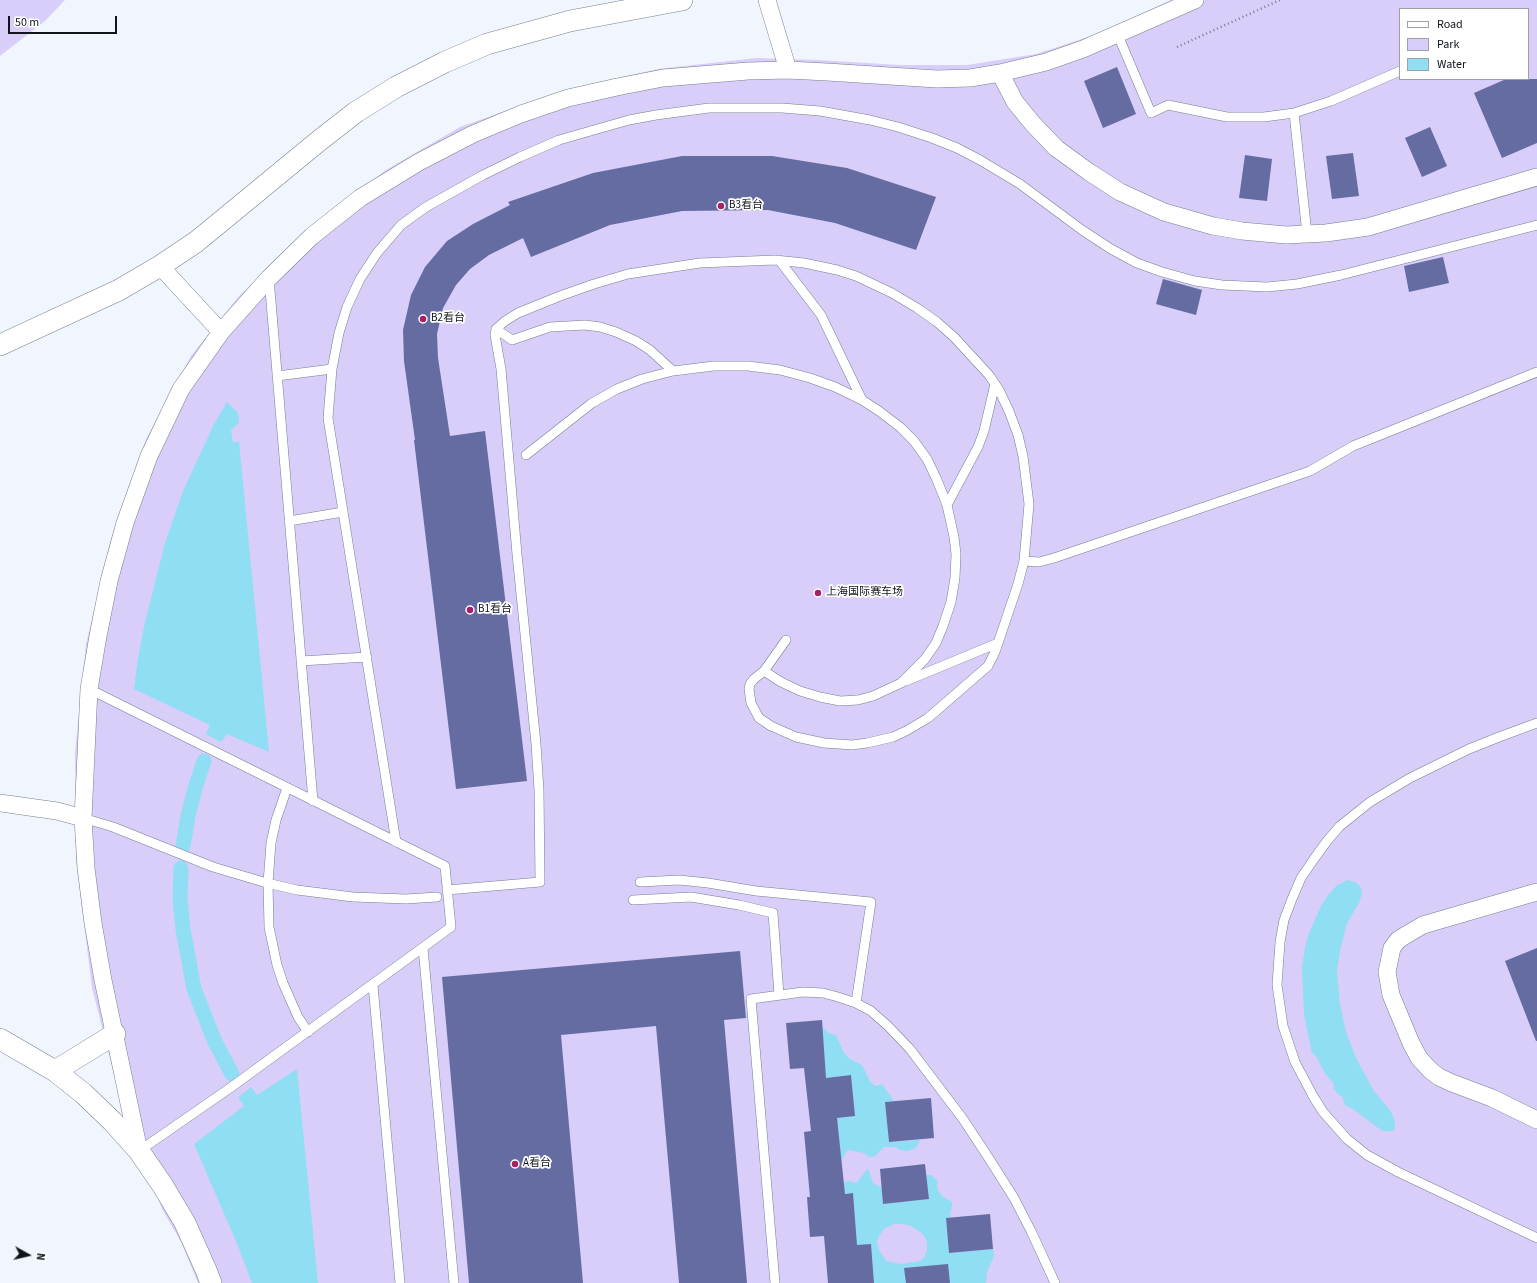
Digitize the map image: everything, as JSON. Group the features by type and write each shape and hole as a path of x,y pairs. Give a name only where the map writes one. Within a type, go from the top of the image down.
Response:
{"street":[{"path":"0,345 119,290 160,266 196,242 350,117 396,87 445,62 488,44 570,21 682,0"},
{"path":"767,0 788,70"},
{"path":"139,1151 103,980 93,923 86,868 83,818 89,689 109,581 126,523 149,456 181,389 221,332 269,278 312,236 360,198 419,162 473,134 521,114 568,98 616,86 663,78 788,70 937,79 970,78 1000,73 1046,62 1083,49 1195,0"},
{"path":"1000,73 1015,102 1033,124 1056,148 1120,192 1164,212 1213,226 1254,233 1286,235 1326,233 1368,227 1537,177"},
{"path":"160,266 221,332"},
{"path":"0,803 57,811 83,818"},
{"path":"1537,892 1423,925 1398,940 1392,948 1387,972 1391,995 1411,1042 1419,1058 1430,1070 1452,1084 1492,1098 1537,1120"},
{"path":"56,1071 115,1034"},
{"path":"0,1039 56,1071 112,1121 139,1151 163,1186 185,1223 211,1283"}],"lane":[{"path":"1117,34 1151,113 1168,105 1227,116 1264,117 1294,113 1332,101 1399,71"},
{"path":"396,842 328,418 332,369 339,333 347,307 360,279 377,253 401,225 426,207 520,157 559,140 629,120 709,108 782,108 820,111 870,120 925,135 957,148 1020,184 1082,230 1111,249 1162,272 1194,281 1222,285 1267,287 1297,284 1341,275 1537,225"},
{"path":"1294,113 1307,234"},
{"path":"779,260 821,315 862,400"},
{"path":"447,890 540,882 539,790 536,744 516,554 501,369 495,335 496,329 505,321 518,313 560,296 628,274 700,263 779,260 804,262 837,270 856,276 892,293 937,322 969,352 989,375 1009,411 1023,456 1029,504 1024,561 998,644 988,666 928,718 893,737 852,745 824,743 796,737 762,721 751,703 749,689 750,684 764,671 786,640"},
{"path":"269,278 314,801"},
{"path":"496,329 512,340 550,327 584,325 600,327 636,341 650,350 673,371"},
{"path":"526,455 592,403 616,389 642,379 673,371 714,366 748,366 780,370 810,378 835,387 880,410 914,440 927,459 947,505 956,554 955,578 951,602 943,626 925,660 901,683"},
{"path":"277,376 332,369"},
{"path":"1024,561 1039,562 1054,558 1310,471 1366,440 1537,372"},
{"path":"947,505 978,447 984,431 995,384"},
{"path":"289,521 343,512"},
{"path":"764,671 781,682 800,691 840,701 858,700 873,696 901,683 998,644"},
{"path":"301,661 366,656"},
{"path":"89,689 445,866 451,927 308,1032 139,1151"},
{"path":"1537,723 1499,736 1410,778 1370,802 1340,826 1326,841 1301,878 1292,899 1284,920 1280,942 1277,985 1283,1026 1295,1062 1323,1112 1347,1139 1367,1155 1398,1172 1537,1238"},
{"path":"287,788 276,820 271,843 268,883 269,926 277,964 293,1007 308,1032"},
{"path":"83,818 113,827 213,867 297,890 353,897 406,899 437,897"},
{"path":"640,882 679,880 756,891 871,902 856,1003"},
{"path":"633,900 691,897 739,905 773,913 780,995"},
{"path":"423,948 454,1283"},
{"path":"373,985 400,1283"},
{"path":"775,1283 751,999 803,992 823,993 856,1003 871,1011 910,1049 963,1120 1014,1198 1055,1283"}],"path":[{"path":"1177,47 1280,0"}],"green space":[{"path":"0,0 65,0 45,21 0,56"},
{"name":"上海国际赛车场","path":"1171,0 1537,0 1537,1283 198,1283 181,1242 162,1209 118,1090 92,988 76,860 75,752 86,644 110,542 146,439 191,356 239,296 311,228 386,170 460,127 519,106 586,85 658,69 756,58 900,65 967,65 1036,54 1100,33"}],"water":[{"path":"227,402 238,413 239,423 231,430 233,443 239,441 269,752 227,734 221,742 206,734 210,725 134,689 145,622 165,543 183,491 214,424"},
{"path":"1348,880 1357,883 1361,888 1362,893 1359,903 1347,923 1340,951 1337,972 1340,1004 1346,1032 1356,1058 1374,1091 1390,1110 1394,1118 1394,1131 1382,1131 1353,1109 1345,1105 1342,1096 1339,1095 1334,1089 1333,1083 1324,1072 1316,1056 1312,1053 1304,1015 1302,968 1309,933 1326,898 1337,885"},
{"path":"822,1026 828,1033 836,1035 844,1053 850,1059 862,1065 871,1083 876,1086 882,1084 894,1101 885,1102 889,1142 920,1140 916,1148 908,1151 900,1150 896,1147 884,1147 874,1157 869,1157 864,1153 849,1150 846,1152 841,1162 838,1129 825,1130 828,1119 855,1116 851,1075 815,1079 824,1070 825,1066"},
{"path":"297,1069 318,1283 252,1283 238,1246 194,1144 244,1106 238,1097 251,1087 257,1095"},
{"path":"867,1169 873,1183 882,1188 883,1204 929,1199 926,1175 931,1175 938,1181 937,1186 939,1192 943,1197 952,1202 950,1213 951,1217 946,1218 949,1253 993,1249 994,1256 987,1272 986,1283 874,1283 871,1244 845,1246 856,1232 853,1193 828,1195 845,1182 849,1181 857,1183","holes":["894,1224 911,1226 923,1234 927,1242 927,1250 924,1258 920,1261 901,1264 886,1261 879,1250 877,1242 884,1229"]}],"building":[{"path":"1117,67 1136,114 1103,128 1084,81"},
{"path":"1537,79 1537,143 1502,158 1474,93 1504,80"},
{"path":"1430,127 1447,166 1422,177 1405,138"},
{"path":"1353,153 1359,196 1332,199 1326,156"},
{"path":"1245,155 1272,159 1267,201 1239,198"},
{"path":"682,156 772,156 847,168 936,197 916,250 835,223 768,210 682,211 610,225 531,257 523,238 489,255 470,269 456,285 443,308 437,334 438,358 450,436 485,431 527,781 456,789 415,440 404,361 403,330 411,295 425,267 447,241 473,224 510,205 508,202 593,173"},
{"path":"1443,257 1449,283 1409,292 1404,266"},
{"path":"1163,279 1202,290 1196,315 1156,304"},
{"path":"1537,948 1537,1041 1536,1041 1505,961"},
{"name":"A看台","path":"740,951 746,1018 724,1020 747,1283 679,1283 656,1026 561,1035 583,1283 469,1283 442,977"},
{"path":"822,1020 826,1078 851,1075 855,1116 837,1118 845,1194 853,1193 857,1245 871,1244 874,1283 828,1283 824,1236 810,1237 807,1197 810,1197 804,1132 811,1131 804,1068 790,1069 786,1023"},
{"path":"931,1098 934,1138 889,1142 885,1102"},
{"path":"925,1164 929,1199 883,1204 880,1169"},
{"path":"990,1214 993,1249 949,1253 946,1218"},
{"path":"948,1264 950,1283 906,1283 904,1268"}],"waterway":[{"path":"183,846 188,816 204,761"},
{"path":"181,868 180,898 183,929 194,989 215,1042 232,1074"}],"place":[{"name":"B3看台","path":"721,206"},
{"name":"B2看台","path":"423,319"},
{"name":"上海国际赛车场","path":"818,593"},
{"name":"B1看台","path":"470,610"},
{"name":"A看台","path":"515,1164"}]}
